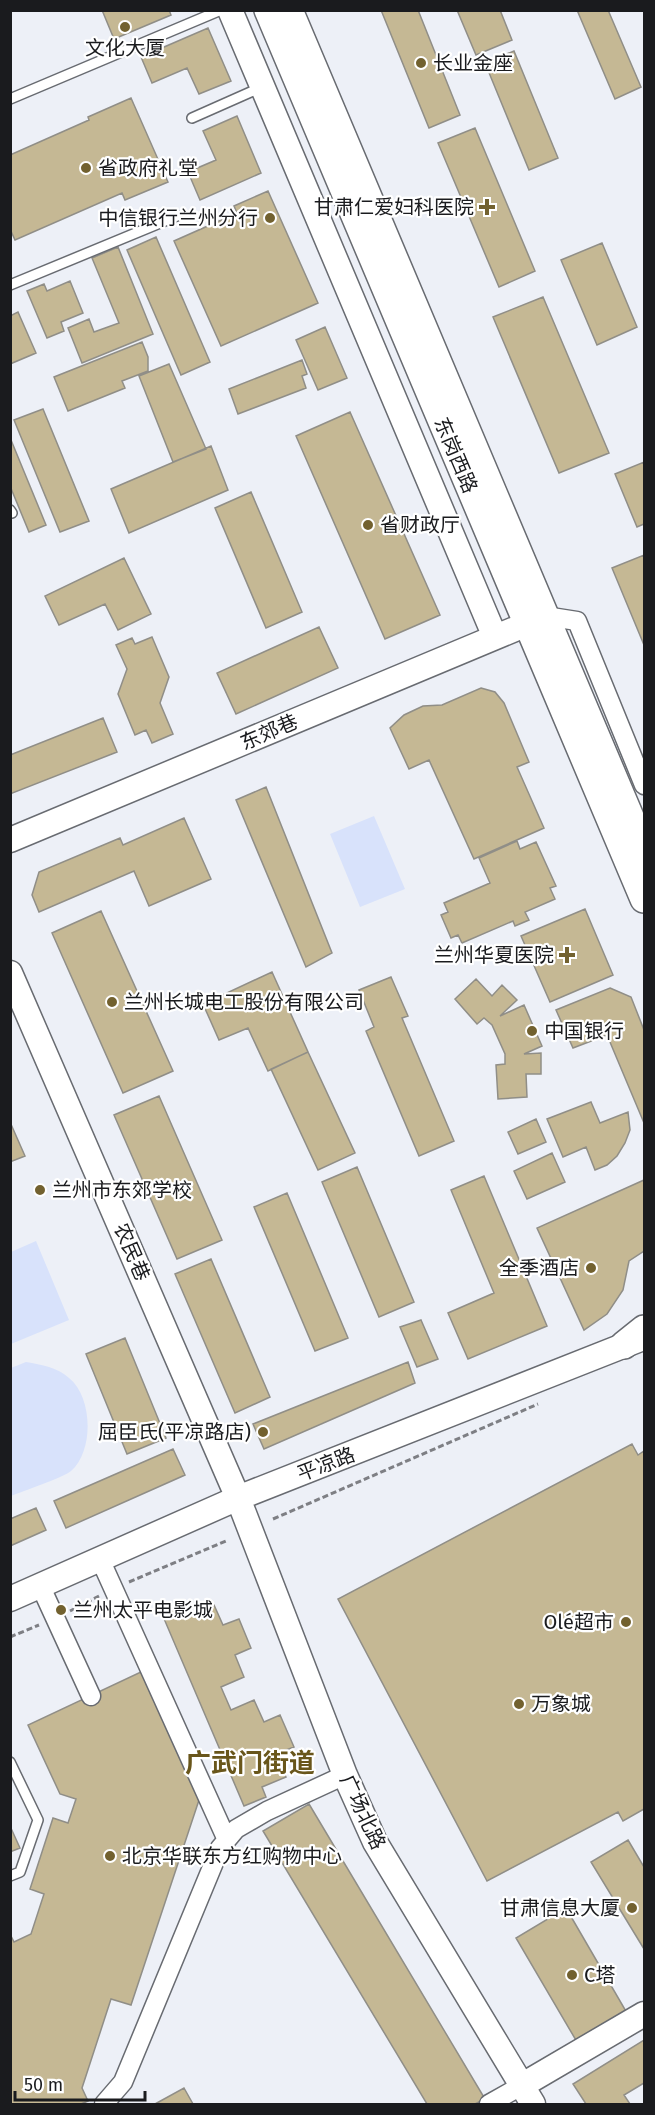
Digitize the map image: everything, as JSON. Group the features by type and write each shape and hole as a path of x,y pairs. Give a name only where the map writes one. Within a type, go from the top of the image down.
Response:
{"main road":[{"name":"东岗西路","path":"268,10 536,620 645,850"},
{"name":"东岗西路","path":"289,10 536,620 645,899"}],"street":[{"path":"230,10 495,637"},
{"path":"536,620 577,621 645,785"},
{"name":"东郊巷","path":"10,840 536,620"},
{"name":"农民巷","path":"10,974 238,1498"},
{"name":"平凉路","path":"10,1599 238,1498 640,1338"},
{"name":"广场北路","path":"238,1498 345,1775 375,1842 527,2096"},
{"path":"100,1559 227,1839"},
{"path":"40,1586 91,1696"},
{"path":"104,2104 123,2082 220,1848 236,1829 267,1811 345,1775"},
{"path":"489,2104 527,2096 645,2014"}],"lane":[{"path":"10,99 221,10"},
{"path":"192,118 262,87"},
{"path":"10,285 177,216"},
{"path":"10,1762 38,1820 20,1872 10,1876"}],"path":[{"path":"273,1519 546,1400"}],"shaded area":[{"path":"374,816 405,889 360,907 330,834"},
{"path":"36,1241 69,1320 11,1344 11,1252"},
{"path":"26,1362 59,1371 77,1387 86,1411 87,1438 79,1462 71,1471 11,1496 11,1368"}],"building":[{"name":"文化大厦","path":"102,10 169,10 171,15 114,39"},
{"name":"长业金座","path":"381,10 418,10 460,115 429,128"},
{"path":"457,10 500,10 512,40 476,55"},
{"path":"577,10 608,10 641,87 615,99"},
{"path":"208,28 231,81 199,94 187,68 152,83 141,57"},
{"path":"514,51 558,158 529,170 485,63"},
{"name":"省政府礼堂","path":"131,98 168,182 125,200 122,193 15,240 10,229 10,155 89,120 88,117"},
{"path":"237,116 261,173 200,200 188,172 216,160 203,131"},
{"name":"甘肃仁爱妇科医院","path":"475,128 535,271 499,287 438,143"},
{"path":"268,191 318,303 221,346 174,241 237,213 234,206"},
{"path":"156,237 210,362 181,375 127,250"},
{"path":"602,243 637,327 597,345 561,260"},
{"path":"118,247 153,334 82,363 68,328 89,319 94,332 119,323 92,258"},
{"path":"70,281 83,313 61,322 64,331 47,338 27,291 44,284 47,291"},
{"path":"543,297 609,453 559,473 493,317"},
{"path":"18,312 36,353 10,364 10,316"},
{"path":"325,327 347,378 318,390 296,340"},
{"path":"142,342 148,357 148,371 122,381 125,388 68,411 54,377"},
{"path":"302,360 307,374 302,376 306,388 238,414 229,389"},
{"path":"169,364 206,449 173,462 139,376"},
{"path":"43,409 89,521 60,532 14,420"},
{"name":"省财政厅","path":"350,412 440,615 385,639 296,436"},
{"path":"11,440 46,525 29,532 10,486"},
{"path":"211,446 228,490 129,533 111,489"},
{"path":"644,462 644,524 637,527 615,474"},
{"path":"251,492 302,612 266,628 215,508"},
{"path":"644,555 644,645 612,568"},
{"path":"124,558 151,614 118,630 105,604 59,625 45,596"},
{"path":"319,627 338,668 236,714 217,673"},
{"path":"152,637 169,677 160,703 173,734 152,743 146,730 135,735 118,694 127,669 116,645 132,638 135,644"},
{"path":"481,688 495,692 504,703 529,762 517,767 544,828 474,859 429,760 409,769 390,728 404,715 423,706 442,705"},
{"path":"103,718 117,752 10,794 10,755"},
{"path":"266,787 332,953 306,967 236,800"},
{"path":"184,818 211,879 149,906 134,871 39,912 32,895 39,872 120,838 123,845"},
{"path":"517,841 520,849 536,842 556,886 550,888 555,899 525,912 529,920 515,926 513,921 462,943 458,935 451,938 441,915 448,912 444,903 490,883 479,858"},
{"name":"兰州华夏医院","path":"585,909 613,975 550,1002 521,936"},
{"name":"兰州长城电工股份有限公司","path":"101,911 173,1071 123,1093 52,933"},
{"path":"272,972 308,1052 268,1071 248,1028 219,1040 203,1004"},
{"path":"391,977 408,1016 402,1018 454,1141 419,1156 366,1031 374,1027 359,990"},
{"path":"476,979 492,996 502,985 517,1000 500,1016 524,1005 542,1046 524,1054 541,1053 541,1074 526,1074 527,1097 498,1099 496,1065 505,1064 505,1054 492,1025 484,1018 477,1024 455,999"},
{"path":"610,988 631,997 644,1030 644,1123 607,1035 573,1048 556,1010"},
{"path":"308,1052 355,1153 318,1170 271,1069"},
{"path":"159,1096 222,1240 177,1259 114,1115"},
{"path":"591,1102 600,1123 628,1112 630,1130 617,1156 607,1165 595,1170 586,1147 563,1157 547,1119"},
{"path":"536,1119 546,1142 518,1154 508,1132"},
{"path":"10,1122 25,1156 10,1162"},
{"path":"552,1153 565,1182 527,1199 514,1171"},
{"path":"357,1167 414,1302 379,1317 322,1182"},
{"path":"484,1176 547,1326 468,1359 448,1313 494,1293 451,1190"},
{"path":"644,1180 644,1251 629,1261 623,1290 607,1314 584,1330 537,1228"},
{"path":"287,1193 348,1338 315,1351 254,1207"},
{"path":"211,1259 270,1397 235,1413 175,1274"},
{"path":"421,1320 438,1359 417,1367 400,1327"},
{"path":"125,1338 166,1438 127,1454 86,1354"},
{"path":"408,1362 415,1383 264,1449 253,1424"},
{"name":"万象城","path":"632,1444 638,1455 644,1451 644,1809 623,1821 618,1812 487,1881 338,1599"},
{"path":"173,1449 185,1475 66,1528 54,1501"},
{"path":"36,1508 46,1530 10,1546 10,1519"},
{"path":"184,1605 189,1616 214,1605 223,1625 239,1619 251,1648 235,1655 244,1677 221,1687 231,1710 254,1700 264,1722 280,1715 294,1747 276,1754 286,1777 262,1787 266,1797 244,1806 162,1614"},
{"name":"北京华联东方红购物中心","path":"143,1671 201,1794 131,2005 111,1999 82,2088 88,2101 81,2104 10,2104 10,1934 14,1942 31,1934 44,1894 30,1889 53,1818 68,1823 76,1799 60,1794 28,1725"},
{"path":"309,1804 485,2099 475,2104 427,2104 263,1831"},
{"path":"10,1826 20,1848 10,1852"},
{"name":"甘肃信息大厦","path":"628,1840 644,1867 644,1949 591,1862"},
{"name":"C塔","path":"566,1908 627,2013 577,2042 516,1938"},
{"path":"644,2040 644,2083 624,2095 630,2104 586,2104 573,2084"},
{"path":"184,2088 193,2104 155,2104"}],"place":[{"name":"文化大厦","path":"125,27"},
{"name":"长业金座","path":"421,63"},
{"name":"省政府礼堂","path":"86,168"},
{"name":"甘肃仁爱妇科医院","path":"487,207"},
{"name":"中信银行兰州分行","path":"270,218"},
{"name":"省财政厅","path":"368,525"},
{"name":"兰州华夏医院","path":"567,955"},
{"name":"兰州长城电工股份有限公司","path":"112,1002"},
{"name":"中国银行","path":"532,1031"},
{"name":"兰州市东郊学校","path":"40,1190"},
{"name":"全季酒店","path":"591,1268"},
{"name":"屈臣氏(平凉路店)","path":"263,1432"},
{"name":"兰州太平电影城","path":"61,1610"},
{"name":"Olé超市","path":"626,1622"},
{"name":"万象城","path":"519,1704"},
{"name":"北京华联东方红购物中心","path":"110,1856"},
{"name":"甘肃信息大厦","path":"632,1908"},
{"name":"C塔","path":"572,1975"}],"district":[{"name":"广武门街道","path":"250,1763"}]}
